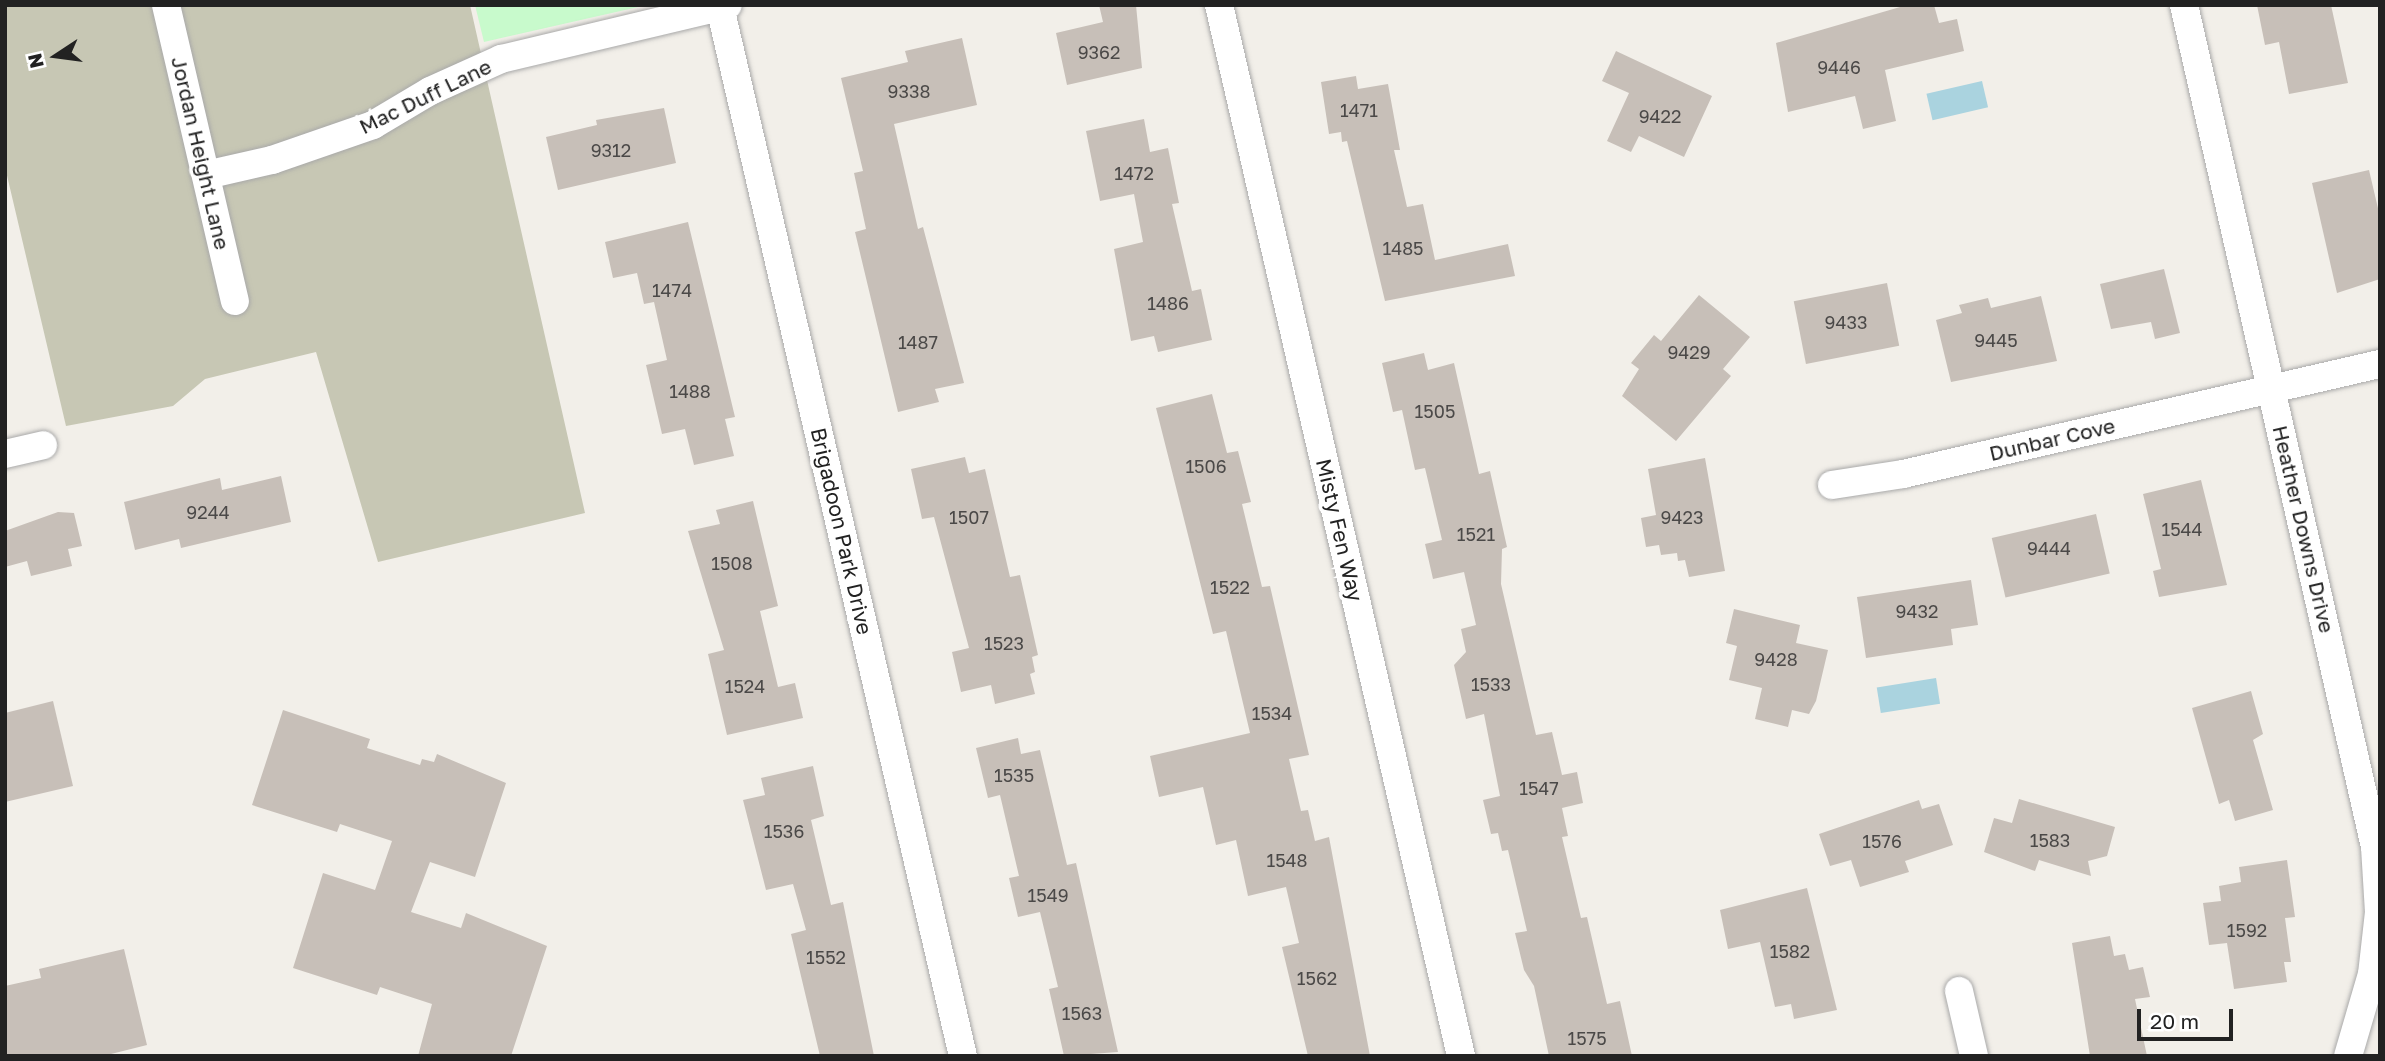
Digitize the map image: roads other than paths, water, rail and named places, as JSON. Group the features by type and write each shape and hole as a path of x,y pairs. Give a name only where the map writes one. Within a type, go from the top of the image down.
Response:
{"street":[{"name":"Jordan Height Lane","path":"166,5 235,301"},
{"name":"Misty Fen Way","path":"1219,5 1461,1056"},
{"name":"Heather Downs Drive","path":"2184,5 2362,780 2375,847 2379,912 2372,974 2348,1056"},
{"name":"Mac Duff Lane","path":"206,175 272,160 373,125 430,91 501,59 724,6"},
{"name":"Brigadoon Park Drive","path":"724,6 963,1056"},
{"name":"Dunbar Cove","path":"1832,485 1903,474 2380,364"},
{"path":"5,454 43,445"},
{"path":"1959,991 1974,1056"}],"water":[{"path":"1982,81 1988,107 1933,120 1926,94"},
{"path":"1936,678 1940,704 1881,713 1877,687"}]}
